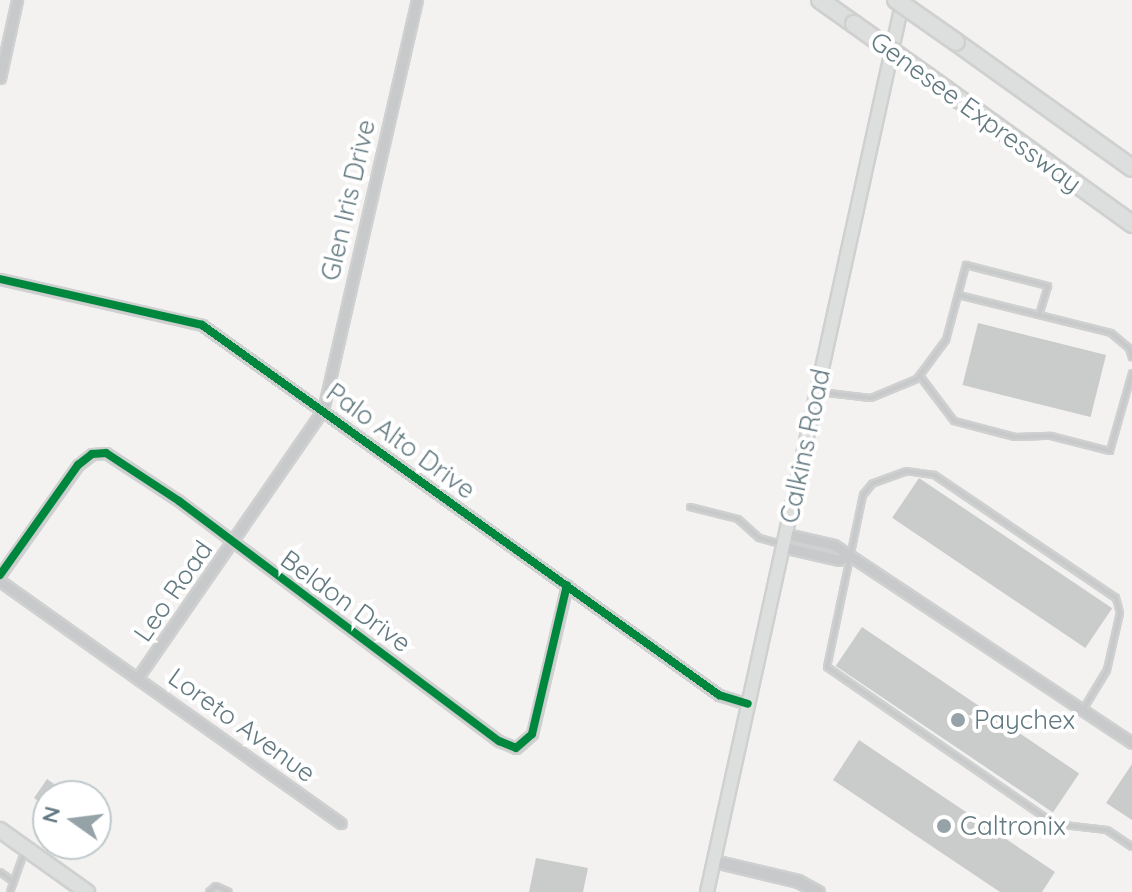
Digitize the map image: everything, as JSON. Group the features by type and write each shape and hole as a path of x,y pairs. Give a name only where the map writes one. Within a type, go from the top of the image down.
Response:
{"highway":[{"name":"Genesee Expressway","path":"820,0 1132,224"},
{"name":"Genesee Expressway","path":"896,0 1132,168"}],"main road":[{"name":"Calkins Road","path":"707,892 903,0"},
{"path":"0,830 87,892"}],"street":[{"path":"0,78 17,0"},
{"name":"Glen Iris Drive","path":"323,410 417,0"},
{"name":"Palo Alto Drive","path":"0,279 189,319 323,410 719,695 748,704"},
{"name":"Leo Road","path":"138,677 323,410"},
{"name":"Beldon Drive","path":"0,578 78,465 98,452 123,461 230,544 499,741 516,748 532,734 567,585"},
{"path":"784,542 839,560 850,555 1132,743"},
{"name":"Loreto Avenue","path":"0,578 341,823"},
{"path":"714,861 798,881 818,892"}],"lane":[{"path":"817,392 871,398 897,391 920,376 946,340 966,265 1048,286 1039,315"},
{"path":"958,295 1111,333 1129,348 1132,358"},
{"path":"920,376 954,421 1015,437 1051,436 1110,451 1132,373"},
{"path":"1082,710 1107,670 1120,613 1116,598 934,475 907,471 872,484 863,495 827,661 831,671 1055,824 1107,830 1132,847"},
{"path":"690,507 738,519 759,538 784,542"},
{"path":"10,892 25,848"},
{"path":"1,874 15,882"},
{"path":"209,892 216,886 229,892"}],"building":[{"path":"978,323 1106,355 1091,417 963,385"},
{"name":"Paychex","path":"919,478 1112,608 1085,648 892,518"},
{"name":"Paychex","path":"862,627 1079,774 1053,812 836,666"},
{"name":"Caltronix","path":"859,740 1055,872 1042,892 1000,892 833,780"},
{"name":"Paychex","path":"1132,764 1132,820 1106,803"},
{"path":"536,858 588,868 583,892 529,892"}],"cycle path":[{"path":"0,279 202,325 719,695 748,704"},
{"path":"0,575 78,465 92,454 106,453 179,501 499,741 516,748 532,734 567,585"}],"place":[{"name":"Paychex","path":"958,720"},
{"name":"Caltronix","path":"944,826"}]}
